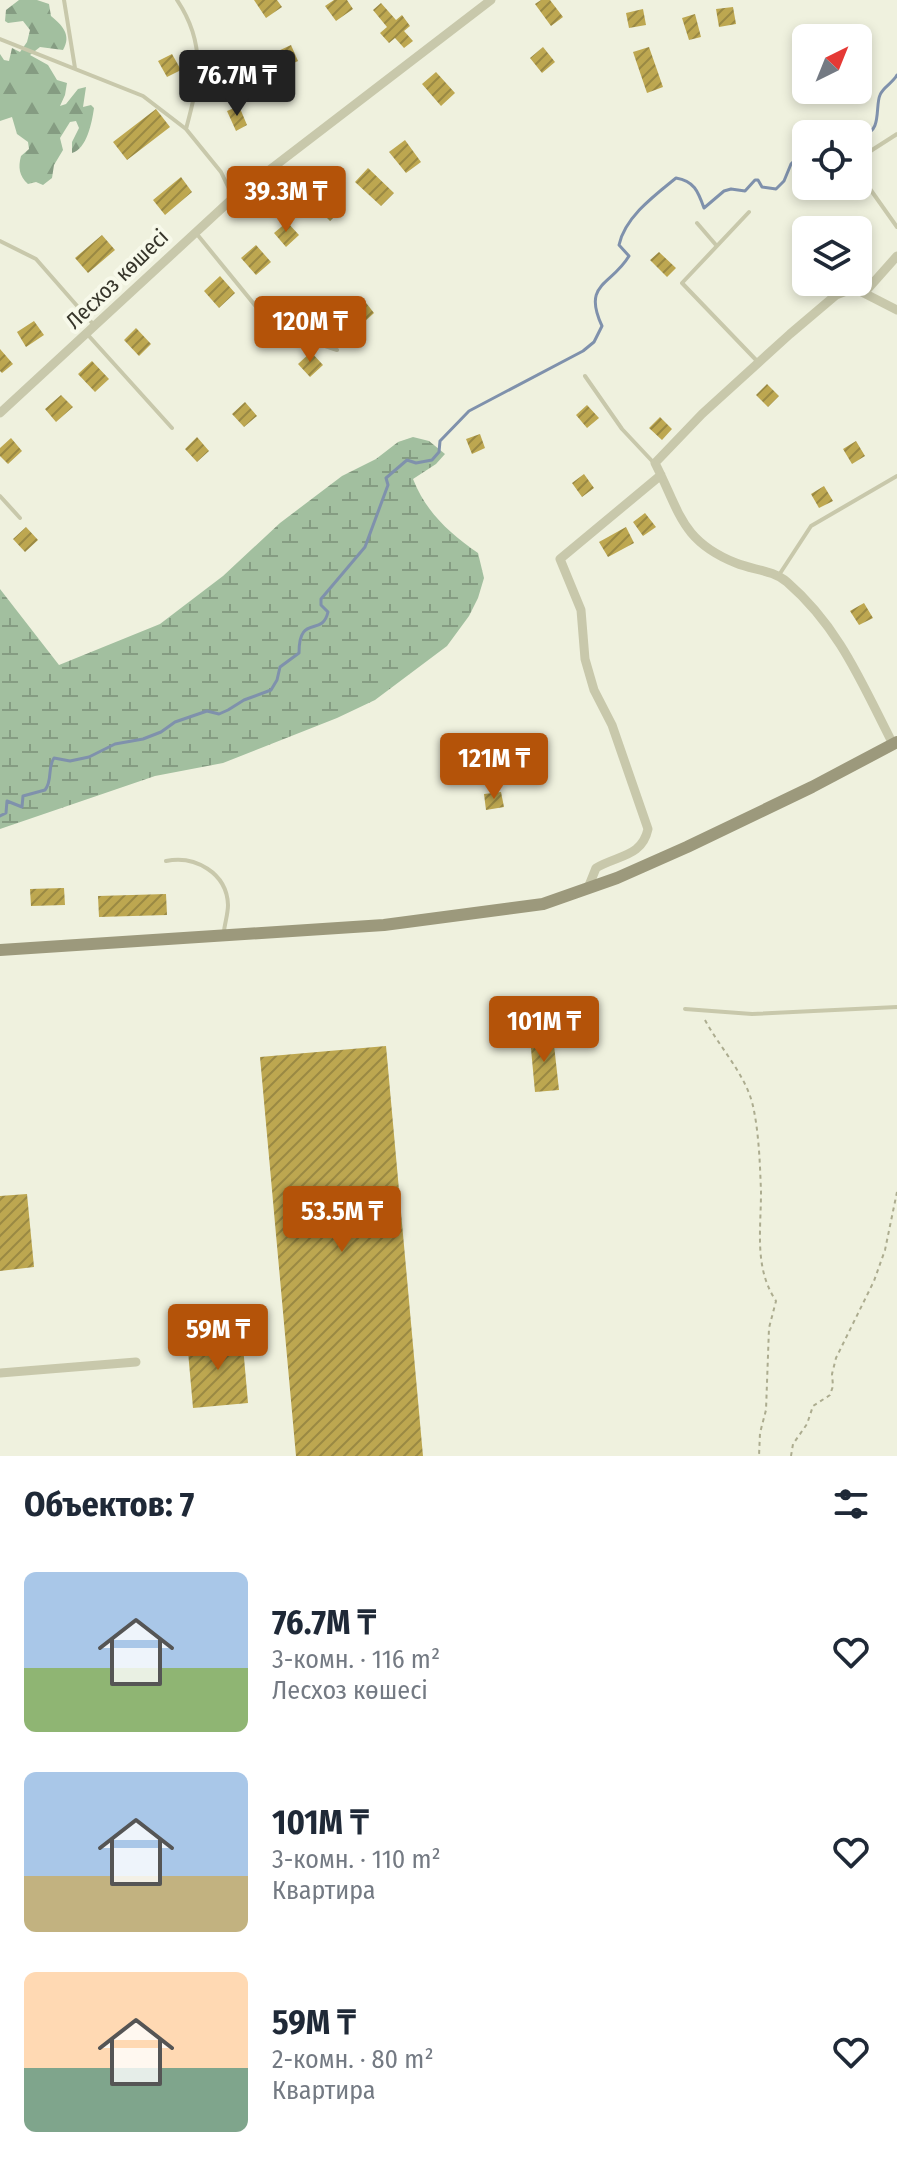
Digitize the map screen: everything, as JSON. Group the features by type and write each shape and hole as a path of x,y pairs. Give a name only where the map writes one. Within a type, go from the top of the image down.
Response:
{"street":[{"name":"Лесхоз көшесі","path":"0,413 233,198 491,0"},
{"path":"872,284 897,256"},
{"path":"0,950 384,925 543,904 617,878 701,840 895,743 848,654 809,604 778,577 737,564 701,546 689,532 655,463 758,362 835,296"},
{"path":"872,296 897,310"},
{"path":"588,888 596,868 638,850 646,839 648,829 612,725 594,690 585,659 581,610 560,559 661,475"},
{"path":"0,1373 136,1362"}],"lane":[{"path":"64,0 75,68"},
{"path":"177,0 194,34 199,57 199,82 186,129"},
{"path":"0,39 143,96 186,129 221,172 233,198"},
{"path":"872,150 897,134"},
{"path":"872,192 897,227"},
{"path":"749,212 682,283 758,362"},
{"path":"697,223 717,246"},
{"path":"194,231 267,320 287,333 337,350"},
{"path":"0,241 36,259 172,428"},
{"path":"585,376 622,429 655,463"},
{"path":"778,577 811,526 897,476"},
{"path":"0,496 20,518"},
{"path":"166,861 189,860 205,866 217,878 225,889 228,905 223,937"},
{"path":"685,1009 752,1014 897,1007"}],"path":[{"path":"700,1010 751,1095 754,1111 761,1191 759,1250 766,1286 776,1301 769,1328 766,1410 760,1433 759,1456"},
{"path":"791,1456 793,1444 807,1424 813,1406 830,1395 836,1358 874,1281 885,1250 897,1192"}],"green space":[{"path":"19,0 49,4 51,16 64,31 66,45 63,50 40,47 30,55 48,65 57,80 67,83 60,106 66,104 78,89 86,87 83,107 91,105 94,108 85,141 72,153 72,142 79,128 76,121 70,122 60,138 63,150 54,165 52,178 43,185 36,182 28,184 23,178 20,160 29,149 28,142 17,134 12,117 0,121 0,54 9,61 12,48 20,52 30,30 23,21 5,21 6,10"},
{"path":"413,437 429,441 445,454 413,479 440,521 478,553 484,578 469,616 447,646 375,700 337,718 223,763 155,776 0,829 0,589 59,665 160,624 223,576 280,523 342,476 376,459 398,442"}],"building":[{"path":"254,0 277,0 282,7 266,18"},
{"path":"334,0 347,0 353,9 336,21 325,6"},
{"path":"550,0 563,17 551,26 535,4"},
{"path":"381,3 396,20 402,15 410,26 404,31 413,41 404,48 395,38 389,43 380,33 387,27 373,10"},
{"path":"733,7 736,24 719,27 716,9"},
{"path":"643,9 646,25 629,28 626,13"},
{"path":"695,14 701,37 689,40 682,18"},
{"path":"291,45 298,61 283,68 276,52"},
{"path":"543,47 555,62 542,73 530,58"},
{"path":"649,47 663,87 647,93 633,52"},
{"path":"172,54 181,70 167,77 158,61"},
{"path":"436,72 455,93 441,106 422,84"},
{"path":"239,106 247,125 236,131 227,111"},
{"path":"156,109 170,127 127,160 113,142"},
{"path":"405,140 421,162 406,173 389,152"},
{"path":"368,168 394,193 381,206 355,182"},
{"path":"181,177 192,192 165,215 153,200"},
{"path":"325,189 343,208 330,221 311,202"},
{"path":"287,222 299,235 286,247 274,233"},
{"path":"102,235 115,250 88,273 75,258"},
{"path":"256,245 271,262 256,275 241,258"},
{"path":"659,252 676,268 667,277 650,260"},
{"path":"220,276 235,293 219,308 204,291"},
{"path":"363,299 374,313 362,324 350,311"},
{"path":"34,321 44,335 26,347 17,332"},
{"path":"136,328 151,344 139,356 124,340"},
{"path":"0,349 13,364 2,373 0,371"},
{"path":"311,352 323,365 310,377 298,364"},
{"path":"92,361 109,379 95,392 78,374"},
{"path":"767,384 779,396 768,407 756,395"},
{"path":"61,395 73,407 56,422 45,409"},
{"path":"245,402 257,416 244,427 232,414"},
{"path":"587,405 599,418 587,428 576,415"},
{"path":"660,417 672,429 662,440 649,428"},
{"path":"480,434 485,448 472,454 466,439"},
{"path":"197,437 209,451 197,462 185,449"},
{"path":"11,438 22,451 8,464 0,456 0,448"},
{"path":"856,441 865,456 852,464 843,449"},
{"path":"584,474 594,488 582,497 572,483"},
{"path":"824,486 833,501 819,508 811,494"},
{"path":"645,513 656,527 643,536 633,522"},
{"path":"26,527 38,540 25,552 13,539"},
{"path":"626,527 634,543 608,557 599,542"},
{"path":"864,603 873,618 859,625 850,611"},
{"path":"501,792 504,807 486,810 484,794"},
{"path":"64,888 65,905 31,906 30,889"},
{"path":"166,894 167,915 99,917 98,896"},
{"path":"553,1036 559,1090 535,1092 530,1038"},
{"path":"386,1046 423,1456 296,1456 260,1057"},
{"path":"27,1194 34,1267 0,1271 0,1196"},
{"path":"242,1335 248,1403 193,1408 187,1340"}],"waterway":[{"path":"872,130 880,95 897,75"},
{"path":"0,816 6,813 7,801 22,807 23,796 45,790 54,758 70,761 89,757 115,744 161,732 175,722 207,711 219,714 271,690 280,667 299,653 303,633 325,620 328,612 321,605 321,599 365,547 388,485 386,478 407,460 416,463 432,460 439,452 440,441 469,411 583,351 594,342 602,326 595,301 597,293 629,256 619,245 627,225 642,207 676,178 694,188 704,208 724,191 745,191 755,180 762,187 776,189 784,181 792,163"}]}
